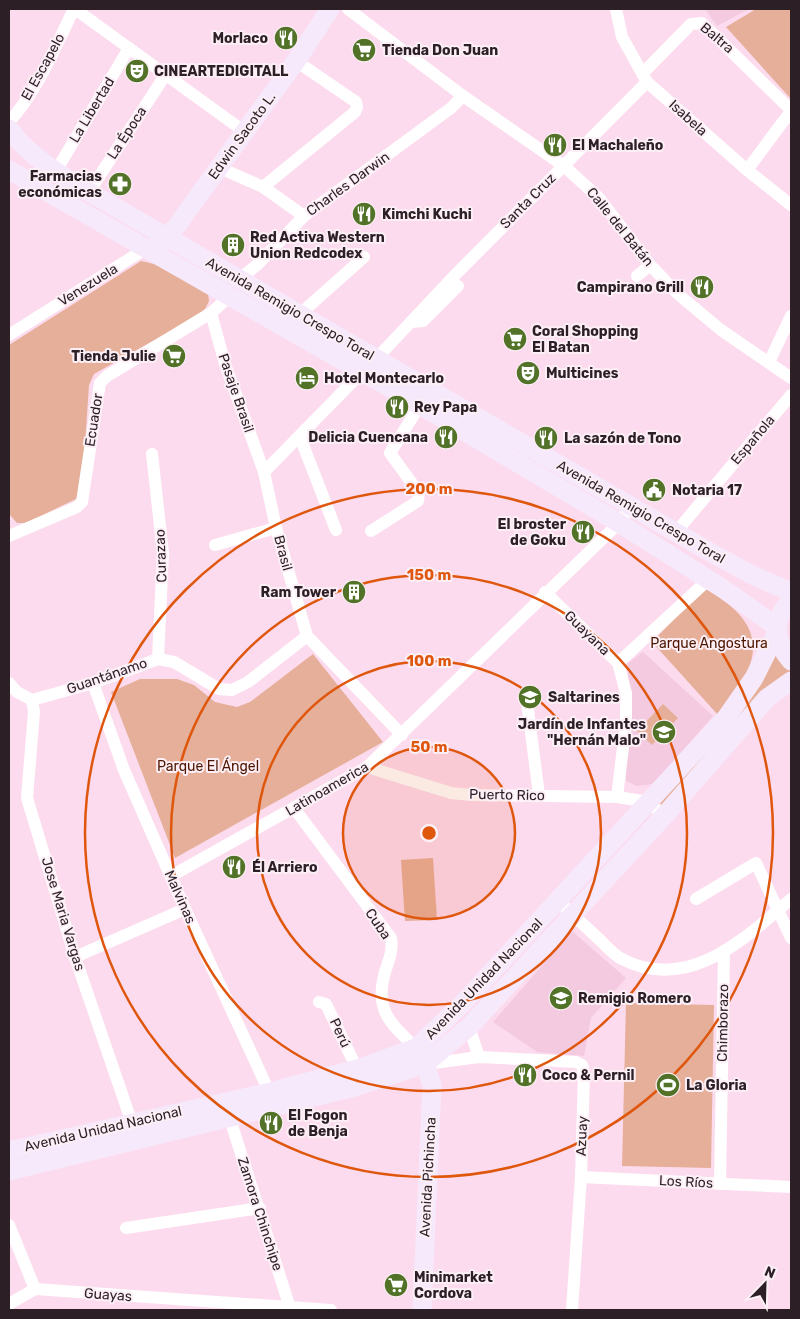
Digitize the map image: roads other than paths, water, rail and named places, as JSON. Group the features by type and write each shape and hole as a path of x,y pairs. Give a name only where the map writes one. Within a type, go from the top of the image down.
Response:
{"main road":[{"name":"Edwin Sacoto L.","path":"168,238 296,61 330,9"},
{"name":"Avenida Remigio Crespo Toral","path":"9,129 29,150 56,171 168,238 234,288 362,372 619,523 709,579 777,629"},
{"name":"Avenida Remigio Crespo Toral","path":"9,170 145,249 234,288 300,314 632,505 737,568 791,592"},
{"name":"Venezuela","path":"145,249 168,238"},
{"name":"Avenida Unidad Nacional","path":"9,1171 230,1119 356,1068 421,1056 460,1007 716,729 744,695 777,629 781,614 791,601"},
{"path":"777,629 779,643 791,662"},
{"name":"Avenida Unidad Nacional","path":"9,1151 133,1123 354,1087 421,1056 469,1027 664,816 767,698 791,681"},
{"name":"Avenida Pichincha","path":"421,1056 432,1085 422,1310"}],"street":[{"path":"75,9 245,132"},
{"name":"El Escapelo","path":"9,122 17,113 48,61 75,9"},
{"name":"Calle del Batán","path":"348,9 463,96 564,166 599,198 650,266 679,295 721,330 791,378"},
{"name":"Isabela","path":"616,9 622,37 645,78 747,170 791,205"},
{"name":"Baltra","path":"645,78 690,24 702,23 791,111"},
{"name":"La Libertad","path":"56,171 129,48"},
{"path":"263,187 355,112 357,108 356,102 296,61"},
{"name":"La Época","path":"89,192 166,74"},
{"name":"Santa Cruz","path":"376,359 564,166 645,78"},
{"name":"Charles Darwin","path":"234,288 304,216 451,108 463,96"},
{"path":"747,170 791,111"},
{"path":"220,168 263,187 304,216"},
{"name":"Venezuela","path":"9,335 145,249"},
{"path":"300,314 364,257"},
{"path":"637,276 650,266"},
{"name":"Santa Cruz","path":"411,322 423,321 458,286"},
{"name":"Ecuador","path":"9,536 77,507 82,502 100,383 107,376 211,313 234,288"},
{"name":"Pasaje Brasil","path":"211,313 234,389 264,472"},
{"path":"769,362 791,316"},
{"path":"264,472 362,372"},
{"name":"Española","path":"676,532 791,395"},
{"path":"370,531 418,501 419,493 390,453 420,405"},
{"path":"300,437 336,530"},
{"name":"Curazao","path":"152,454 163,553 158,659"},
{"name":"Brasil","path":"264,472 276,528 307,636 402,735"},
{"name":"Latinoamerica","path":"171,876 368,768 545,592 619,523 632,505"},
{"path":"215,545 276,528"},
{"path":"618,663 709,579"},
{"name":"Guayana","path":"545,592 618,663 626,693 626,723 617,797"},
{"name":"Guantánamo","path":"32,700 93,684 158,659 174,662 219,689 232,690 248,682 307,636"},
{"path":"9,682 17,692 32,700"},
{"name":"Malvinas","path":"93,684 124,770 273,1100"},
{"path":"526,694 540,795"},
{"name":"Jose Maria Vargas","path":"32,700 34,712 27,798 75,957 133,1123"},
{"name":"Puerto Rico","path":"368,768 451,792 471,795 617,797 649,802"},
{"path":"649,802 664,816"},
{"name":"Cuba","path":"294,808 391,938 393,952 380,989 382,1004 390,1023 421,1056"},
{"path":"696,899 756,863 791,938"},
{"path":"558,901 618,958 640,966 680,970 696,966 724,952 791,899"},
{"path":"75,957 185,908"},
{"name":"Chimborazo","path":"720,1184 724,952"},
{"name":"Perú","path":"319,1002 326,1004 356,1068"},
{"path":"469,1027 479,1057"},
{"name":"Azuay","path":"421,1056 576,1062 582,1065 584,1072 581,1177 572,1310"},
{"name":"Zamora Chinchipe","path":"230,1119 260,1208 290,1308"},
{"path":"133,1123 137,1142"},
{"name":"Los Ríos","path":"581,1177 791,1187"},
{"path":"126,1228 260,1208"},
{"path":"9,1225 34,1289 9,1304"},
{"name":"Guayas","path":"34,1289 331,1310"}],"place":[{"name":"Morlaco","path":"286,38"},
{"name":"Tienda Don Juan","path":"364,50"},
{"name":"CINEARTEDIGITALL","path":"137,71"},
{"name":"El Machaleño","path":"555,145"},
{"name":"Farmacias económicas","path":"120,184"},
{"name":"Kimchi Kuchi","path":"364,214"},
{"name":"Red Activa Western Union Redcodex","path":"233,245"},
{"name":"Campirano Grill","path":"702,287"},
{"name":"Coral Shopping El Batan","path":"515,339"},
{"name":"Tienda Julie","path":"174,356"},
{"name":"Multicines","path":"528,373"},
{"name":"Hotel Montecarlo","path":"307,378"},
{"name":"Rey Papa","path":"397,407"},
{"name":"Delicia Cuencana","path":"446,437"},
{"name":"La sazón de Tono","path":"546,438"},
{"name":"Notaria 17","path":"654,490"},
{"name":"El broster de Goku","path":"583,532"},
{"name":"Ram Tower","path":"354,592"},
{"name":"Saltarines","path":"530,697"},
{"name":"Jardín de Infantes \"Hernán Malo\"","path":"664,732"},
{"name":"Él Arriero","path":"234,867"},
{"name":"Remigio Romero","path":"561,998"},
{"name":"Coco & Pernil","path":"525,1075"},
{"name":"La Gloria","path":"668,1085"},
{"name":"El Fogon de Benja","path":"271,1123"},
{"name":"Minimarket Cordova","path":"396,1285"}],"park label":[{"name":"Parque Angostura","path":"709,643"},
{"name":"Parque El Ángel","path":"208,766"}]}
